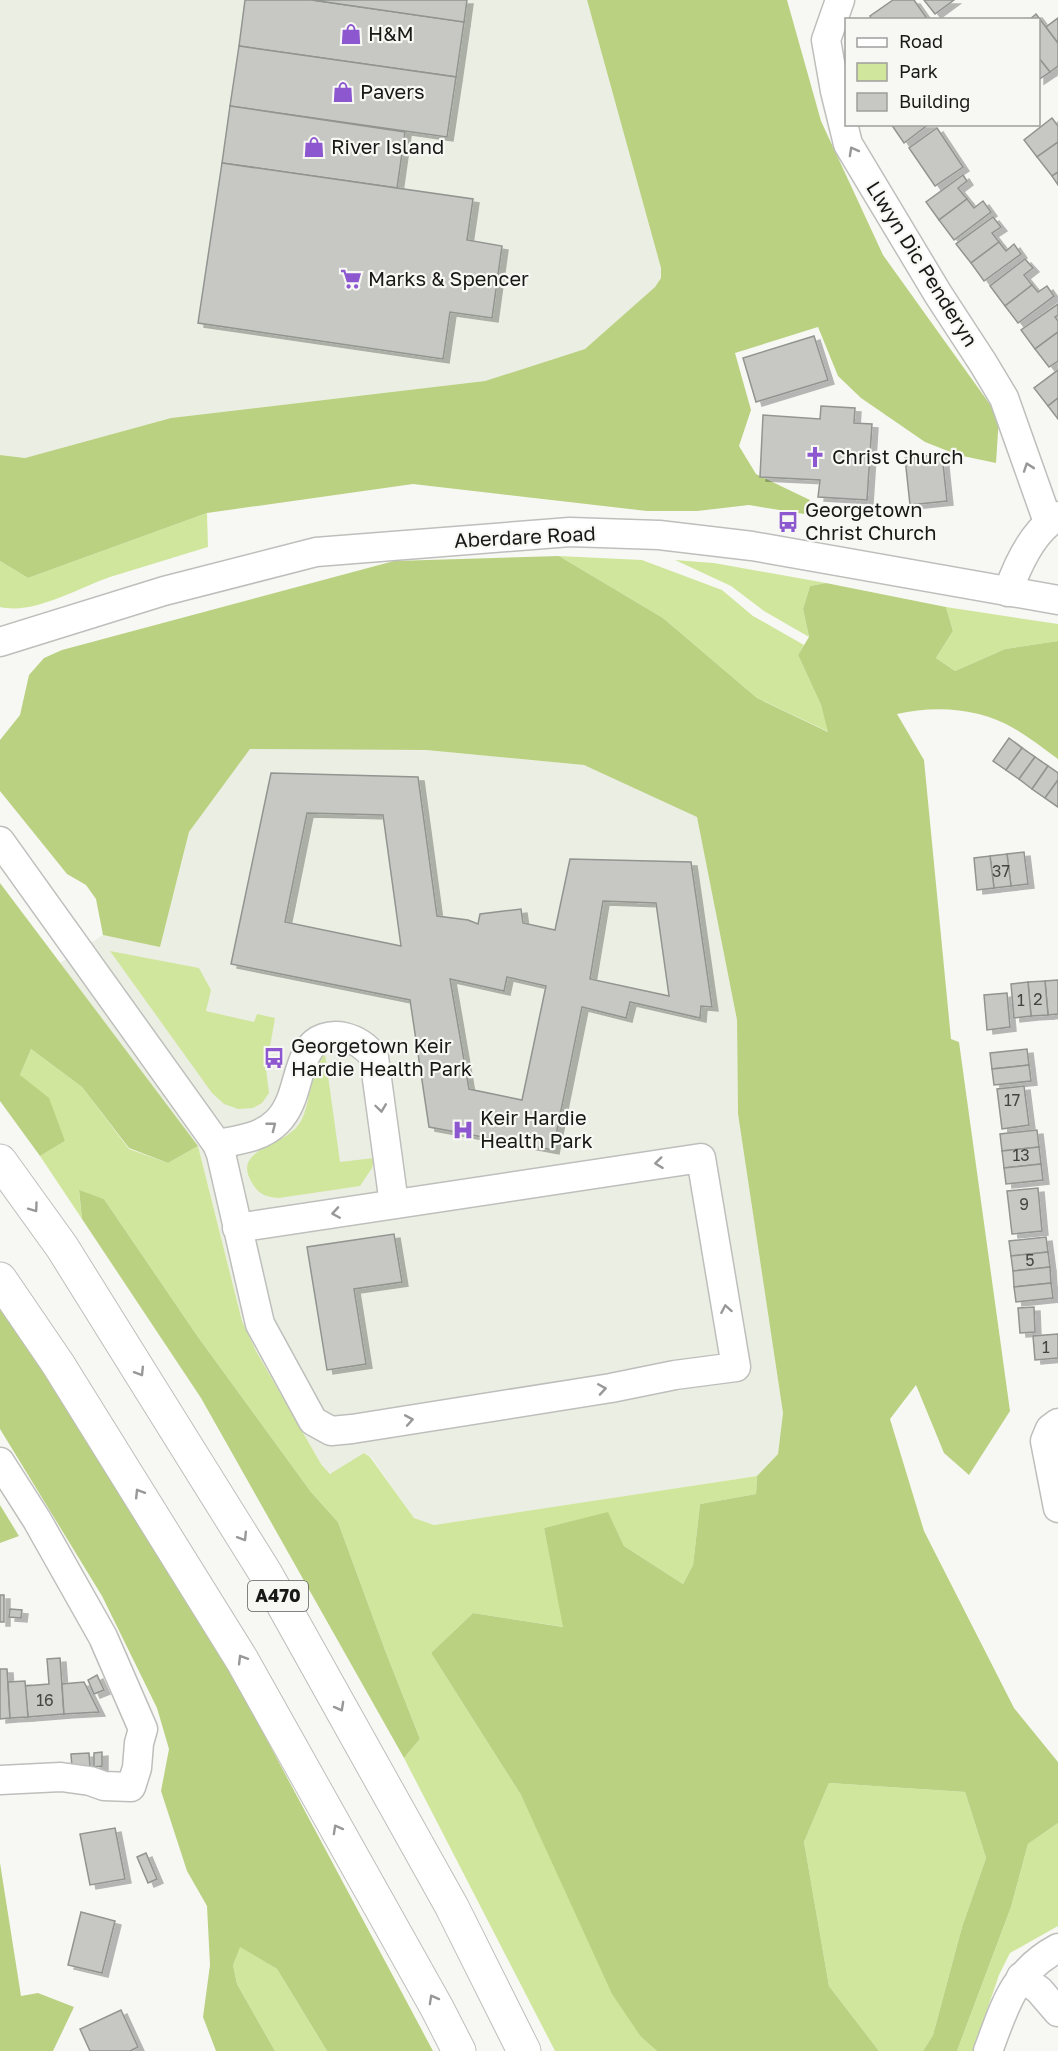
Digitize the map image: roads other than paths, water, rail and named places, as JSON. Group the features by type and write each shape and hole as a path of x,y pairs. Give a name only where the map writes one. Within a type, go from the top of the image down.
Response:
{"highway":[{"name":"A470","path":"0,1161 62,1247 266,1574 452,1907 524,2051"},
{"path":"0,1279 58,1364 242,1660 426,1987 459,2051"}],"street":[{"name":"Llwyn Dic Penderyn","path":"840,0 826,40 848,144 938,294 1004,398 1053,519"},
{"path":"1008,592 1018,564 1053,519"},
{"name":"Aberdare Road","path":"0,642 164,591 316,552 570,532 659,535 752,546 1058,600"},
{"path":"0,841 217,1144 221,1154 237,1228 260,1324 313,1420 331,1431 352,1430 611,1388 675,1375 736,1367 700,1158 237,1228"},
{"path":"217,1144 247,1139 271,1128 286,1111 307,1051 321,1038 342,1036 368,1048 374,1057 394,1204"},
{"path":"1058,1423 1050,1430 1045,1441 1058,1508"},
{"path":"0,1462 37,1520 103,1637 143,1729 138,1743 137,1768 131,1787 104,1786 90,1781 61,1777 0,1780"},
{"path":"988,2051 1011,1991 1032,1965 1058,1948"},
{"path":"1022,1977 1039,1990 1058,2012"}],"place":[{"name":"H&M","path":"351,34"},
{"name":"Pavers","path":"343,92"},
{"name":"River Island","path":"314,147"},
{"name":"Marks & Spencer","path":"351,279"},
{"name":"Christ Church","path":"815,457"},
{"name":"Georgetown Christ Church","path":"788,522"},
{"name":"Georgetown Keir Hardie Health Park","path":"274,1058"},
{"name":"Keir Hardie Health Park","path":"463,1130"}]}
